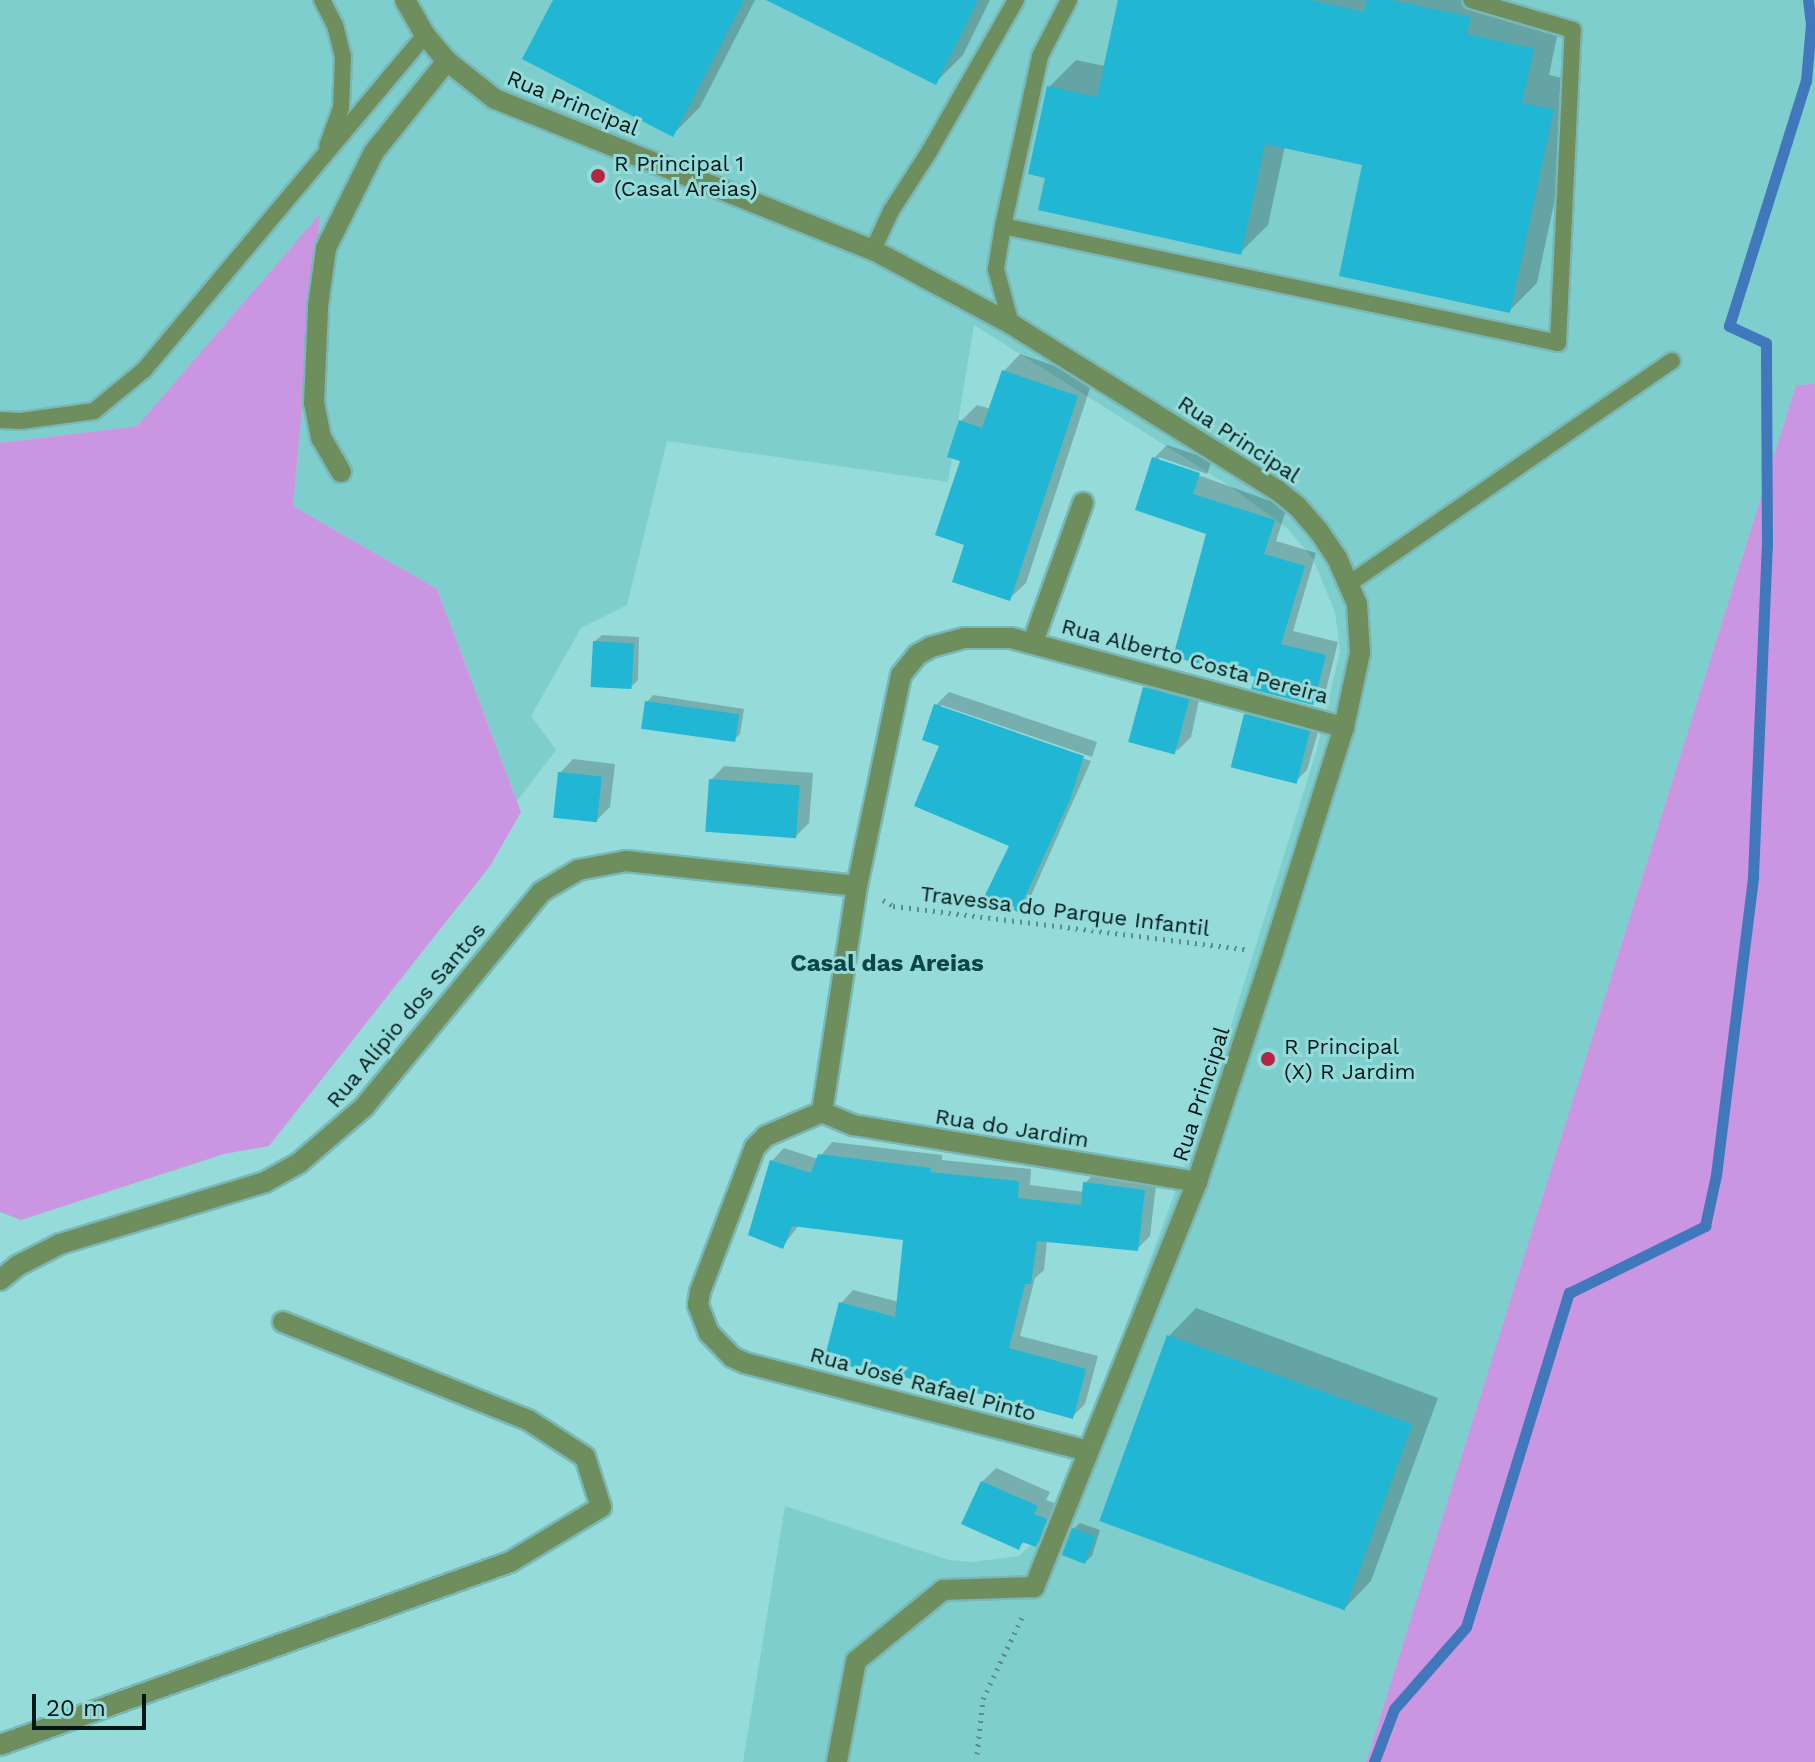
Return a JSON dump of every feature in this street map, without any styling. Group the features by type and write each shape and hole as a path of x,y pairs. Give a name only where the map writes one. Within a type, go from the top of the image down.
{"street":[{"name":"Rua Principal","path":"405,0 425,35 447,61 495,99 873,250 1011,324 1277,490 1297,506 1318,530 1350,583 1361,628 1360,653 1344,727 1197,1182 1034,1587"},
{"path":"341,472 321,438 314,403 318,306 326,248 374,152 447,61"},
{"name":"Rua Alberto Costa Pereira","path":"1033,642 1083,503"},
{"name":"Rua Alberto Costa Pereira","path":"822,1112 857,886 901,675 908,663 931,647 964,638 1011,638 1344,727"},
{"name":"Rua Alípio dos Santos","path":"0,1280 38,1253 60,1244 265,1182 299,1163 364,1107 541,892 578,870 626,861 857,886"},
{"name":"Rua do Jardim","path":"822,1112 853,1125 1197,1182"},
{"name":"Rua José Rafael Pinto","path":"822,1112 766,1136 755,1147 700,1292 698,1305 709,1333 732,1357 745,1363 1088,1451"},
{"path":"0,1745 510,1562 601,1507 585,1457 528,1420 283,1322"},
{"path":"837,1762 856,1661 943,1590 1034,1587"}],"lane":[{"path":"322,0 335,25 343,56 341,108 324,155"},
{"path":"873,250 891,211 929,152 1016,0"},
{"path":"1011,324 996,269 1003,226 1040,56 1069,0"},
{"path":"1003,226 1558,343 1573,30 1471,0"},
{"path":"0,420 21,421 94,411 144,370 425,35"},
{"path":"1350,583 1672,361"}],"path":[{"name":"Travessa do Parque Infantil","path":"857,886 893,906 1273,952"},
{"path":"977,1754 983,1699 1034,1587"}],"shaded area":[{"path":"0,0 1815,0 1815,384 1796,385 1366,1762 743,1762 785,1506 949,1560 972,1562 1019,1556 1043,1533 1087,1430 1201,1122 1317,749 1340,651 1335,612 1313,559 1288,529 1228,485 974,325 948,482 667,441 627,605 581,628 531,716 556,750 517,801 437,589 293,506 319,216 137,426 0,443"},
{"path":"320,214 293,506 437,589 521,812 490,866 269,1146 224,1154 21,1220 0,1212 0,443 137,426"},
{"path":"1815,384 1815,1762 1366,1762 1796,385"}],"building":[{"path":"553,0 744,0 673,137 522,59"},
{"path":"766,0 978,0 936,85"},
{"path":"1118,0 1310,0 1364,12 1367,0 1391,0 1471,17 1467,34 1534,49 1522,103 1554,109 1510,313 1339,276 1362,165 1265,144 1241,255 1038,210 1045,178 1028,174 1047,86 1097,97"},
{"path":"1002,370 1078,396 1010,601 952,582 964,545 935,535 960,461 947,457 959,420 982,428"},
{"path":"1152,457 1200,473 1193,494 1275,520 1264,554 1305,566 1281,644 1326,655 1313,705 1251,689 1255,677 1173,657 1206,534 1135,510"},
{"path":"593,641 634,643 632,689 591,687"},
{"path":"1143,687 1189,699 1175,754 1128,742"},
{"path":"645,701 739,714 735,742 641,729"},
{"path":"934,704 1084,756 1070,800 1018,912 984,897 1009,846 914,806 939,746 922,740"},
{"path":"1244,714 1310,730 1297,784 1231,767"},
{"path":"558,772 602,777 597,822 553,818"},
{"path":"709,779 800,785 796,838 705,832"},
{"path":"818,1154 931,1168 930,1172 1019,1181 1018,1198 1081,1205 1083,1182 1145,1190 1138,1251 1037,1241 1031,1284 1025,1284 1009,1348 1086,1369 1073,1419 947,1385 946,1388 896,1375 896,1378 824,1360 839,1302 895,1317 903,1240 792,1226 783,1249 748,1235 770,1160 811,1173"},
{"path":"1167,1335 1412,1424 1345,1610 1099,1521"},
{"path":"981,1481 1038,1506 1034,1514 1047,1519 1036,1547 1022,1542 1019,1550 961,1524"},
{"path":"1072,1528 1095,1537 1085,1564 1062,1555"}],"waterway":[{"path":"1374,1762 1394,1709 1466,1627 1569,1293 1705,1226 1716,1175 1753,876 1767,545 1766,343 1729,326 1806,81 1811,24 1808,0"}],"place":[{"name":"R Principal 1 (Casal Areias)","path":"598,176"},
{"name":"R Principal (X) R Jardim","path":"1268,1059"}],"district":[{"name":"Casal das Areias","path":"887,964"}]}
